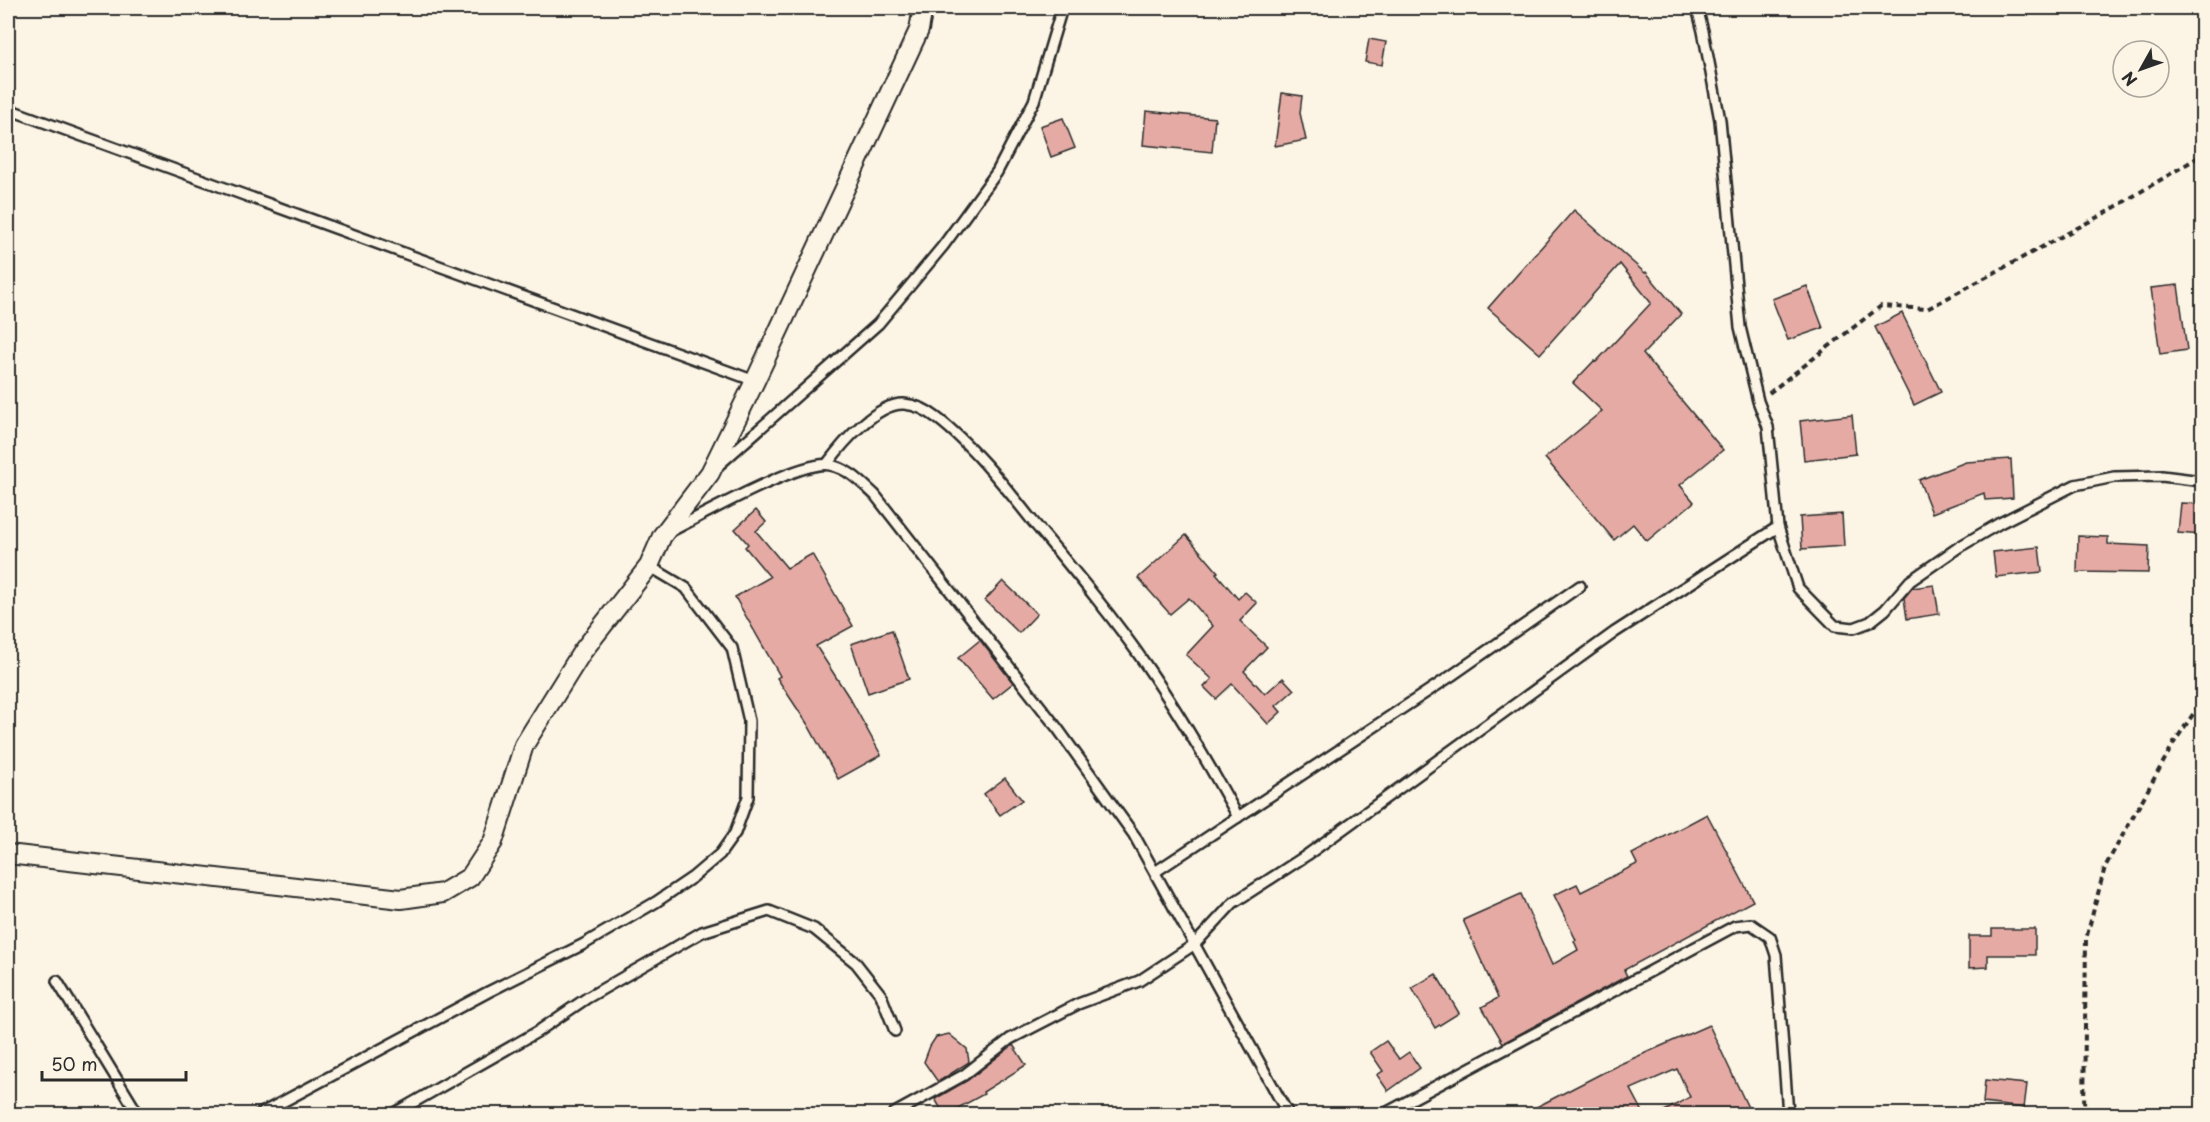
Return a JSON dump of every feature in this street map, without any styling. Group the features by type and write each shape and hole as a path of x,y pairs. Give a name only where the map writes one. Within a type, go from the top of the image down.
{"street":[{"path":"8,854 401,899 442,894 470,877 493,842 524,745 582,652 649,566 662,536 710,473 919,30 923,8"}],"lane":[{"path":"710,473 878,324 943,246 997,172 1034,101 1062,8"},
{"path":"1697,8 1720,120 1740,327 1758,401 1768,427 1778,527 1798,588 1835,626 1854,628 1870,622 1885,610 1910,581 1959,547 2000,523 2075,485 2114,477 2162,476 2202,481"},
{"path":"8,109 755,381"},
{"path":"827,464 840,446 882,411 902,404 919,406 938,418 1005,488 1112,619 1146,666 1238,818"},
{"path":"662,536 788,473 827,464 850,472 875,495 1058,729 1134,835 1288,1114"},
{"path":"893,1114 964,1075 1010,1039 1078,1004 1139,981 1195,944 1233,903 1307,855 1615,632 1778,527"},
{"path":"260,1114 488,992 584,944 656,902 693,877 720,854 735,833 748,798 749,721 732,648 686,588 649,566"},
{"path":"1155,872 1451,676 1580,586"},
{"path":"393,1114 537,1032 587,998 702,932 769,911 814,929 856,963 881,995 895,1031"},
{"path":"1384,1114 1735,926 1751,924 1770,937 1776,955 1788,1114"},
{"path":"57,981 138,1114"}],"path":[{"path":"1758,401 1881,306 1927,309 2107,212 2202,155"},
{"path":"2084,1114 2086,939 2105,867 2175,741 2202,701"}],"building":[{"path":"1369,39 1386,42 1382,65 1365,62"},
{"path":"1282,93 1302,96 1300,113 1306,140 1275,146"},
{"path":"1146,111 1215,118 1212,152 1143,145"},
{"path":"1063,118 1075,148 1051,157 1040,126"},
{"path":"1574,210 1646,272 1681,314 1643,354 1723,450 1680,485 1694,502 1647,541 1633,524 1614,540 1545,458 1602,411 1573,383 1594,361 1596,362 1651,303 1620,264 1540,354 1488,308"},
{"path":"2178,285 2187,350 2160,354 2151,288"},
{"path":"1807,286 1823,328 1788,340 1772,299"},
{"path":"1902,313 1941,392 1914,405 1875,327"},
{"path":"1852,415 1856,454 1804,460 1800,421"},
{"path":"2011,459 2013,498 1985,500 1984,493 1932,513 1919,480 1966,462"},
{"path":"2181,503 2202,504 2202,535 2178,533"},
{"path":"756,510 766,522 756,531 787,568 812,554 853,626 816,646 852,702 881,755 838,779 808,725 777,678 780,676 735,597 770,577 745,547 748,544 735,529"},
{"path":"1842,514 1844,546 1802,549 1800,517"},
{"path":"1186,535 1238,599 1245,592 1257,603 1240,621 1267,647 1244,671 1265,694 1283,678 1294,690 1276,706 1281,712 1268,724 1232,684 1216,699 1204,687 1212,679 1186,655 1213,626 1189,598 1170,614 1138,578"},
{"path":"2078,536 2108,537 2108,544 2149,546 2148,573 2077,572"},
{"path":"2039,547 2042,572 1996,577 1993,552"},
{"path":"1003,581 1037,614 1019,633 985,600"},
{"path":"1934,585 1939,614 1907,619 1904,598 1912,588"},
{"path":"892,630 909,679 868,693 851,644"},
{"path":"980,640 1013,683 993,699 958,658"},
{"path":"1005,778 1022,800 1000,815 984,794"},
{"path":"1707,814 1753,901 1624,970 1627,976 1503,1043 1482,1007 1498,998 1463,920 1521,894 1552,965 1578,950 1574,941 1576,940 1554,895 1577,884 1581,892 1637,864 1632,854"},
{"path":"1992,929 2035,929 2035,955 1988,955 1988,967 1969,968 1969,936 1992,936"},
{"path":"1436,974 1459,1013 1435,1028 1412,988"},
{"path":"1709,1025 1751,1114 1659,1114 1690,1097 1677,1069 1631,1089 1644,1114 1523,1114 1618,1065"},
{"path":"949,1034 967,1049 969,1062 938,1082 924,1062 936,1037"},
{"path":"1386,1041 1399,1059 1409,1052 1420,1068 1388,1091 1377,1075 1383,1071 1370,1052"},
{"path":"1013,1045 1026,1065 983,1092 984,1094 944,1114 935,1099 968,1080"},
{"path":"1985,1080 2027,1084 2024,1108 1983,1103"}]}
